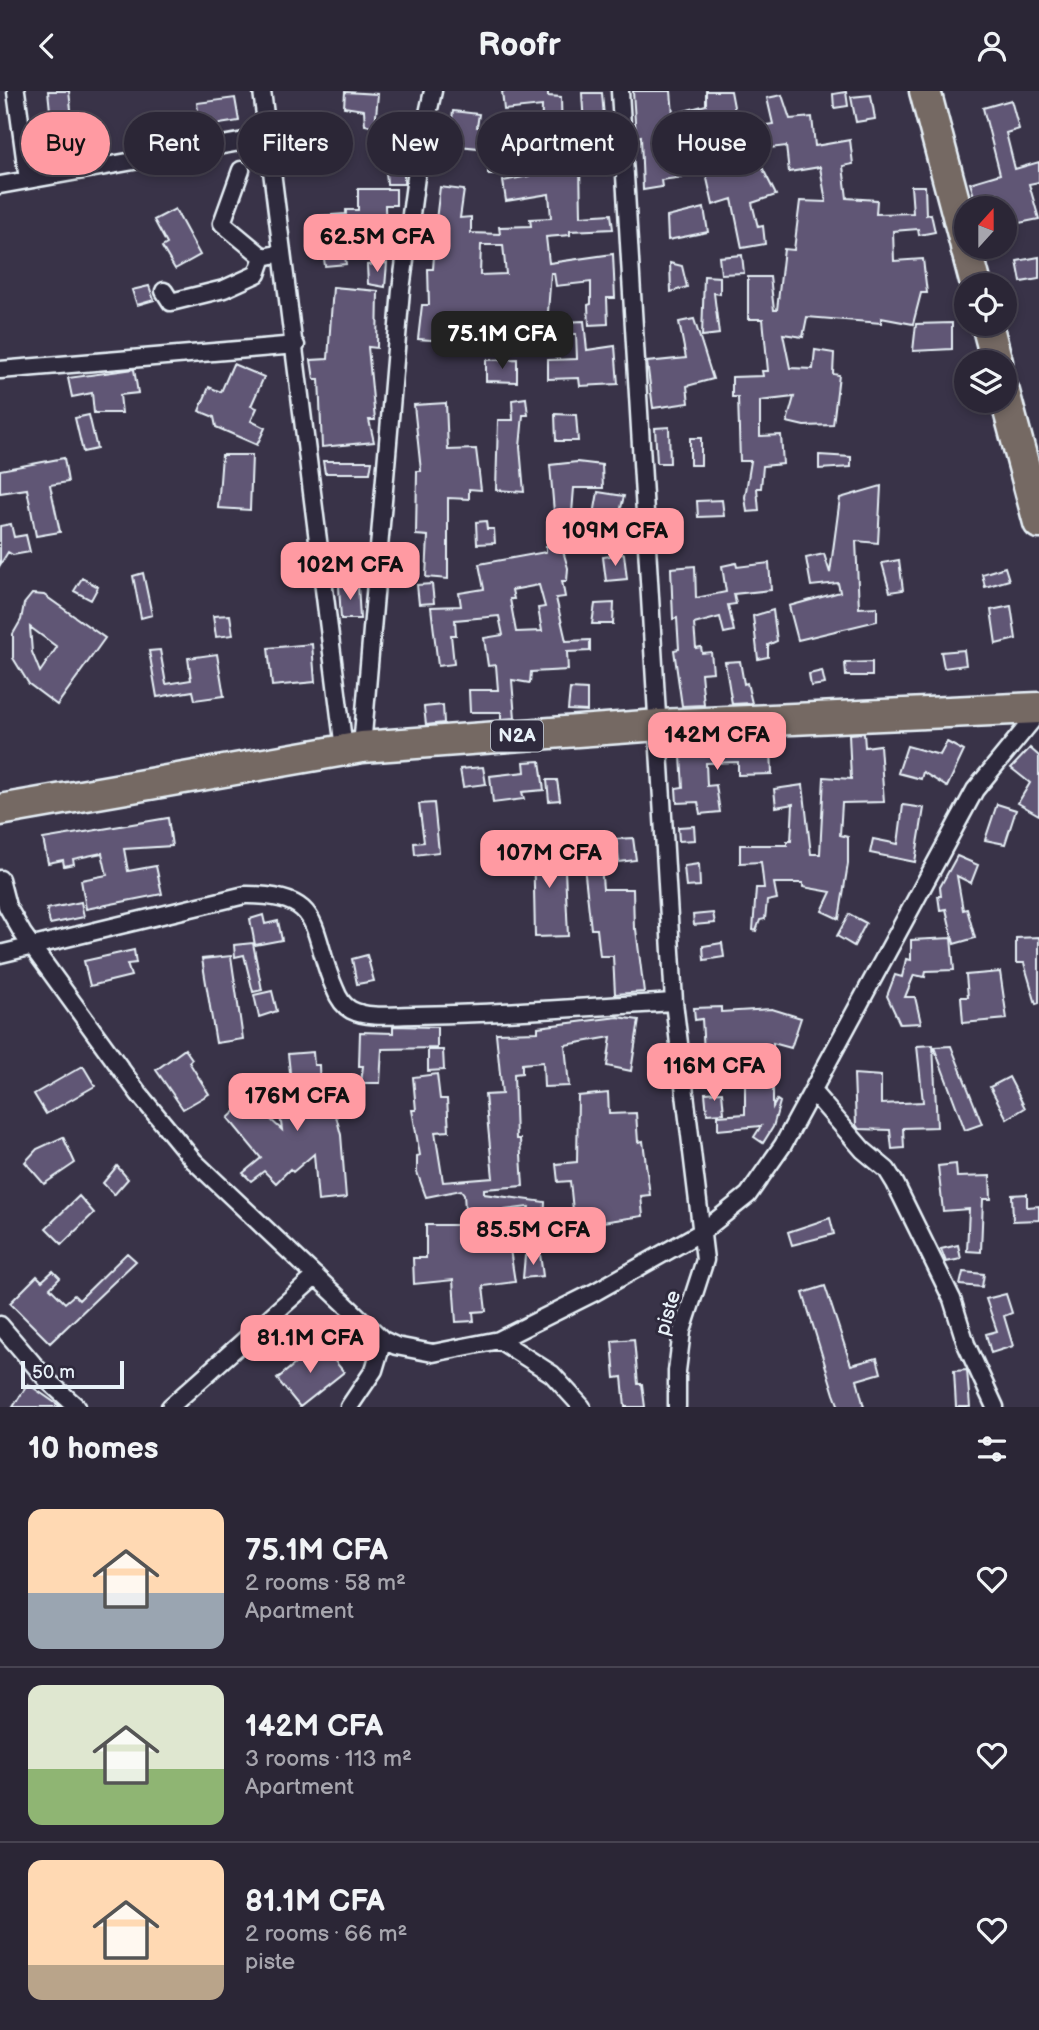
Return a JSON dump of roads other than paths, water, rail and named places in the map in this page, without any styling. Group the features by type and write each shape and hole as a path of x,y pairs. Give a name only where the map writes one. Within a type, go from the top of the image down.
{"highway":[{"path":"925,91 954,201"},
{"path":"1010,413 1039,523"},
{"name":"N2A","path":"0,810 353,748 659,725 1039,710"}],"street":[{"path":"16,91 28,180"},
{"path":"262,91 264,112"},
{"path":"353,748 401,290 419,154 433,91"},
{"name":"piste","path":"620,91 674,1002 705,1260 682,1331 677,1371 677,1407"},
{"path":"0,185 238,143"},
{"path":"239,175 222,223 263,257"},
{"path":"272,175 353,748"},
{"path":"263,257 282,253"},
{"path":"164,291 171,302 224,289 257,274 263,257"},
{"path":"0,370 296,345"},
{"path":"0,879 7,906 33,947 139,1094 194,1161 383,1340 396,1346 433,1353 499,1340 595,1292 703,1231 760,1183 975,790 1039,710"},
{"path":"0,954 245,895 271,895 291,900 308,912 338,996 351,1010 380,1015 439,1015 674,1002"},
{"path":"812,1091 863,1150 887,1170 895,1183 952,1299 966,1344 995,1407"},
{"path":"170,1407 316,1276"},
{"path":"0,1325 47,1380 76,1407"},
{"path":"349,1407 374,1370 383,1340"},
{"path":"499,1340 552,1374 582,1407"}]}
